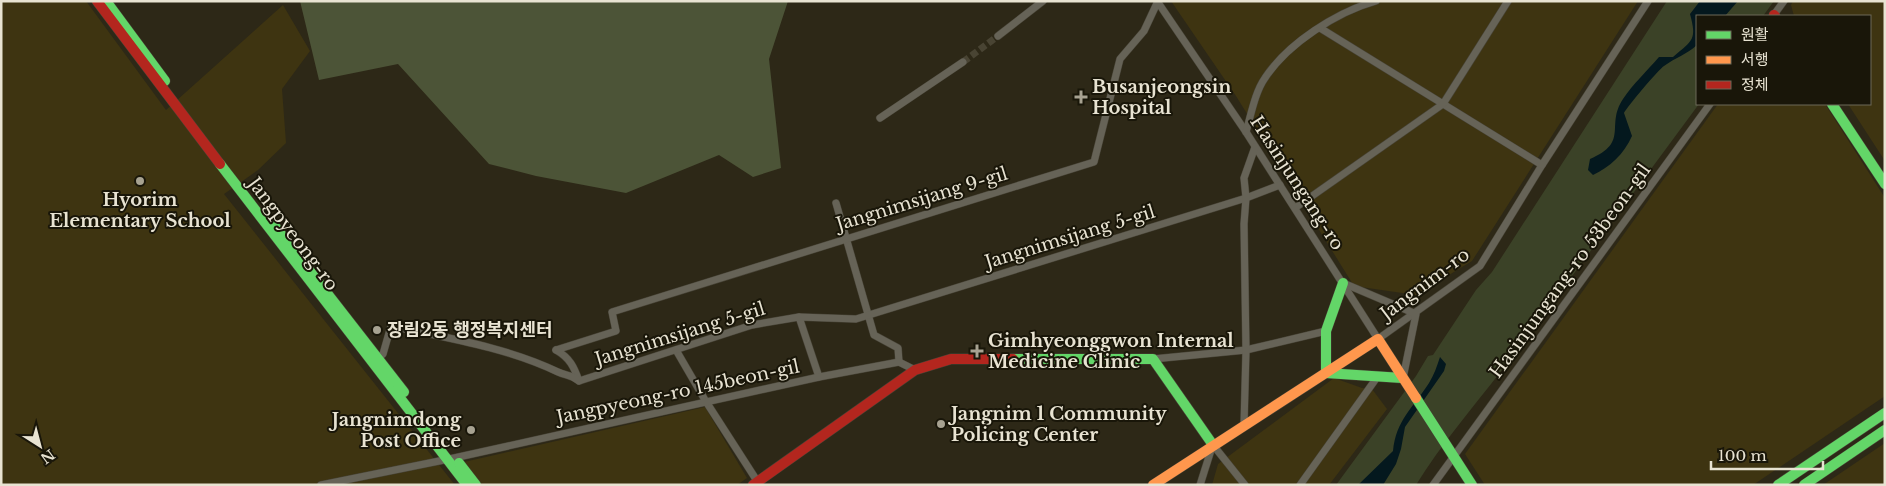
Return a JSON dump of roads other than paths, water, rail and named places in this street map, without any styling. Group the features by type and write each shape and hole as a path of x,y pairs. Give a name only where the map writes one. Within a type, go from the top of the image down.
{"main road":[{"name":"Jangpyeong-ro","path":"99,1 374,360 451,458 476,485"},
{"path":"1833,105 1885,184"},
{"path":"1342,283 1326,332 1326,373 1378,376 1404,381"},
{"name":"Hasinjungang-ro","path":"1378,339 1453,454"},
{"name":"Jangnim-ro","path":"1154,485 1378,339"},
{"path":"757,484 914,370 951,360 1153,359 1213,445"},
{"path":"1778,485 1885,413"},
{"path":"1804,485 1885,430"},
{"path":"1453,454 1464,485"},
{"path":"1453,454 1472,485"},
{"name":"Jangpyeong-ro","path":"451,458 467,485"}],"street":[{"path":"998,36 1044,1"},
{"path":"1246,132 1263,80 1281,56 1320,28 1353,8 1376,1"},
{"path":"1295,208 1443,104 1508,1"},
{"name":"Jangnim-ro","path":"1378,339 1416,314 1480,266 1542,165 1648,1"},
{"path":"1775,15 1784,1"},
{"name":"Hasinjungang-ro","path":"1158,2 1246,132 1378,339"},
{"name":"Jangnimsijang 9-gil","path":"579,381 574,367 567,356 556,350 616,332 612,312 1094,162 1120,58 1144,31 1158,2"},
{"path":"1320,28 1542,165"},
{"path":"880,118 963,62"},
{"name":"Hasinjungang-ro 53beon-gil","path":"1433,485 1453,454 1709,105"},
{"path":"1244,425 1246,350 1244,224 1246,198 1244,178 1255,147"},
{"name":"Jangnimsijang 5-gil","path":"374,360 383,354 391,326 520,356 562,374 571,374 579,381 752,325 799,317 856,319 1246,198 1280,185"},
{"path":"836,203 870,314 874,335 898,348 899,362 914,370"},
{"path":"1342,283 1416,314 1404,381"},
{"path":"799,317 819,376"},
{"path":"1153,359 1246,350 1326,332"},
{"path":"676,350 757,484"},
{"name":"Jangpyeong-ro 145beon-gil","path":"321,485 451,458 705,400 819,376 899,362"},
{"path":"1300,485 1378,376"},
{"path":"1200,485 1213,445"},
{"path":"1213,445 1245,485"}],"water":[{"path":"1700,1 1738,1 1726,15 1696,15 1696,46 1668,63 1649,81 1624,113 1632,136 1629,143 1616,159 1593,175 1588,170 1590,159 1602,153 1610,146 1615,133 1618,109 1623,99 1659,57 1673,57 1692,39 1693,29 1690,14"},
{"path":"1440,357 1446,364 1444,371 1405,427 1396,464 1383,485 1358,485 1393,451 1401,422 1429,383"}],"tunnel":[{"path":"963,62 998,36"}],"place":[{"name":"Busanjeongsin Hospital","path":"1081,97"},
{"name":"Hyorim Elementary School","path":"140,181"},
{"name":"장림2동 행정복지센터","path":"377,330"},
{"name":"Gimhyeonggwon Internal Medicine Clinic","path":"977,351"},
{"name":"Jangnim 1 Community Policing Center","path":"941,424"},
{"name":"Jangnimdong Post Office","path":"471,430"}]}
